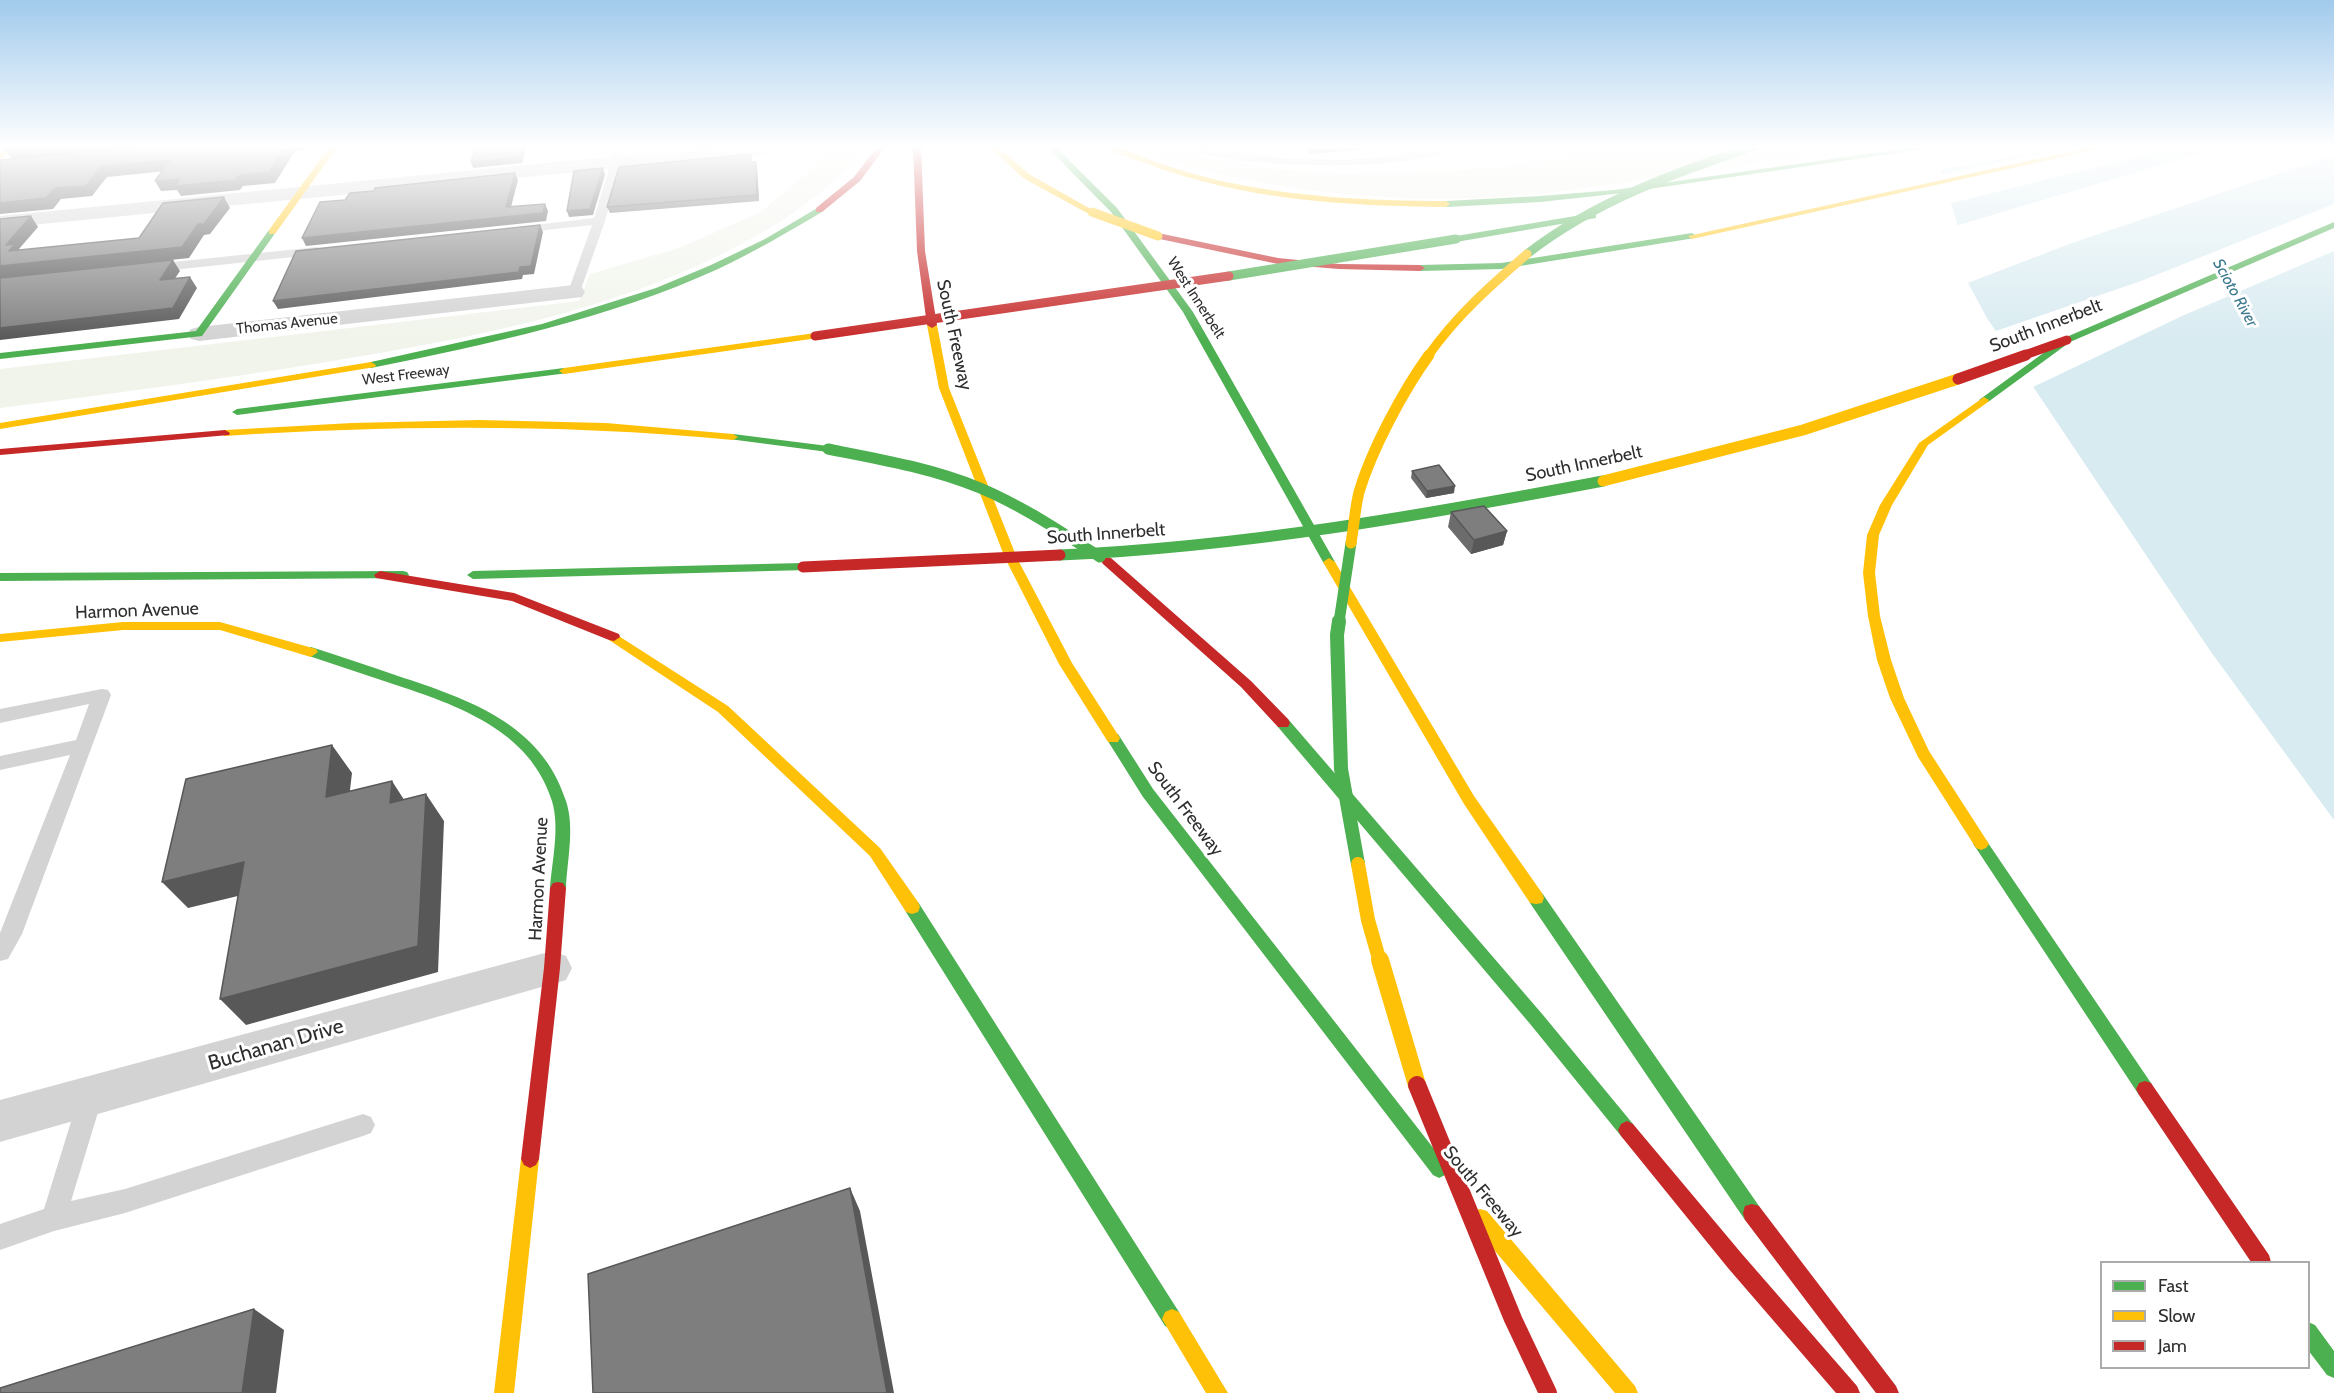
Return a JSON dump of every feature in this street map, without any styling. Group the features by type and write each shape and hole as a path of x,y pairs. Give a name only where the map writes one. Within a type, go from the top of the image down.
{"main road":[{"path":"199,334 287,211"},
{"path":"0,426 374,366 542,328 673,285 766,241 816,211"},
{"name":"South Freeway","path":"919,211 921,251 927,300 944,388 1011,558 1066,664 1155,802 1438,1168 1628,1393"},
{"path":"1090,211 1158,236 1258,258 1382,269 1501,266 1672,240 1806,211"},
{"name":"West Innerbelt","path":"1115,211 1188,312 1287,489 1469,800 1760,1225 1889,1393"},
{"path":"1548,1393 1513,1319 1422,1100 1368,920 1341,769 1337,635 1359,493 1378,443 1418,370 1445,332 1478,296 1533,249 1592,211"},
{"name":"West Freeway","path":"226,413 452,386 1128,292 1620,211"},
{"name":"South Innerbelt","path":"380,575 558,574 803,567 1131,552 1412,517 1602,481 1803,429 2067,340 2334,225"},
{"name":"Thomas Avenue","path":"0,356 199,334"},
{"path":"2067,340 1924,443 1886,506 1873,535 1869,573 1874,616 1897,698 1923,753 2043,940 2261,1261"},
{"path":"0,452 323,427 465,423 568,424 668,429 749,437 828,449 921,468 980,488 1037,516 1107,561 1246,684 1304,746 1537,1020 1735,1261 1850,1393"},
{"path":"0,440 48,434"},
{"path":"0,577 380,575 514,597 608,633 723,709 875,852 923,924 1218,1393"},
{"name":"Harmon Avenue","path":"0,638 123,626 220,626 294,647 438,694 487,714 522,740 546,772 560,803 561,839 552,968 504,1393"},
{"path":"2310,1335 2334,1368"}],"street":[{"path":"0,222 114,211"},
{"name":"Thomas Avenue","path":"199,334 574,292"},
{"name":"Buchanan Drive","path":"0,1121 552,968"}],"lane":[{"path":"574,292 602,211"},
{"path":"506,231 599,221"},
{"path":"138,269 333,249"},
{"path":"0,716 102,695 11,934 0,952"},
{"path":"0,763 83,745"},
{"path":"54,1218 63,1182 91,1096"},
{"path":"0,1237 54,1218 125,1201 363,1125"}],"shaded area":[{"path":"795,211 732,249 677,274 621,296 563,313 445,341 286,369 0,408 0,369 579,301 590,274 679,248 761,212"}],"water":[{"name":"Scioto River","path":"1953,211 2334,211 2334,820 2211,652 1987,318 1968,283"}],"pier":[{"path":"2006,211 2167,211 2072,243 1965,284 1955,226"},
{"path":"2316,211 2334,211 2334,251 2182,316 2031,388 1993,332 2141,281"}],"building":[{"path":"158,211 214,211 204,224 198,224 182,247 0,266 0,219 31,216 6,245 15,244 9,251 139,238"},
{"path":"315,211 543,211 543,213 302,238"},
{"path":"540,225 531,266 520,267 519,272 273,301 296,251"},
{"path":"173,260 160,280 190,277 173,308 0,328 0,278"},
{"path":"1439,465 1455,486 1427,491 1412,471"},
{"path":"1484,506 1507,531 1474,540 1451,512"},
{"path":"332,745 326,797 392,781 390,803 426,794 418,946 220,999 244,862 162,882 186,779"},
{"path":"850,1188 887,1393 593,1393 588,1274"},
{"path":"254,1309 242,1393 0,1393 0,1388"}],"traffic: fast":[{"path":"371,365 546,326 659,290 768,241 817,211"},
{"path":"1115,211 1188,312 1329,562"},
{"path":"1527,254 1552,234 1590,211"},
{"path":"1456,239 1593,216"},
{"path":"1984,400 2067,340 2334,225"},
{"path":"0,356 199,334 272,232"},
{"path":"1420,268 1501,266 1692,236"},
{"path":"1229,276 1456,239"},
{"path":"237,412 564,371"},
{"path":"733,437 828,449"},
{"path":"828,449 886,460 980,488 1027,511 1100,557"},
{"path":"1060,555 1131,552 1412,517 1603,481"},
{"path":"1351,543 1337,635 1341,769 1358,864"},
{"path":"473,575 803,567"},
{"path":"0,577 403,575"},
{"path":"311,652 452,699 497,722 517,737 534,755 548,776 559,801 562,832 558,888"},
{"path":"1283,723 1537,1020 1627,1130"},
{"path":"1113,738 1148,793 1439,1169"},
{"path":"1981,844 2145,1089"},
{"path":"1536,898 1752,1213"},
{"path":"912,907 1172,1319"},
{"path":"2310,1335 2334,1368"}],"traffic: slow":[{"path":"272,232 287,211"},
{"path":"1692,236 1808,211"},
{"path":"1092,212 1158,236"},
{"path":"1351,543 1359,493 1374,453 1418,370 1445,332 1478,296 1527,254"},
{"path":"932,325 944,388 1011,558 1066,664 1113,738"},
{"path":"564,371 815,336"},
{"path":"0,426 371,365"},
{"path":"1603,481 1803,430 1958,379"},
{"path":"1981,844 1923,753 1897,698 1884,660 1874,616 1869,573 1873,535 1886,505 1924,443 1984,400"},
{"path":"225,433 352,426 479,423 606,427 733,437"},
{"path":"1329,562 1469,800 1536,898"},
{"path":"0,638 123,626 220,626 311,652"},
{"path":"614,637 723,709 875,852 912,907"},
{"path":"1358,864 1368,920 1417,1085"},
{"path":"504,1393 530,1159"},
{"path":"1480,1218 1628,1393"},
{"path":"1172,1319 1218,1393"}],"traffic: jam":[{"path":"919,211 921,251 932,325"},
{"path":"1158,236 1233,253 1298,264 1420,268"},
{"path":"815,336 1229,276"},
{"path":"1958,379 2067,340"},
{"path":"0,452 225,433"},
{"path":"803,567 1060,555"},
{"path":"1107,561 1246,684 1283,723"},
{"path":"380,575 514,597 614,637"},
{"path":"530,1159 552,968 558,888"},
{"path":"1417,1085 1513,1319 1548,1393"},
{"path":"2145,1089 2261,1261"},
{"path":"1627,1130 1735,1261 1850,1393"},
{"path":"1752,1213 1889,1393"}]}
